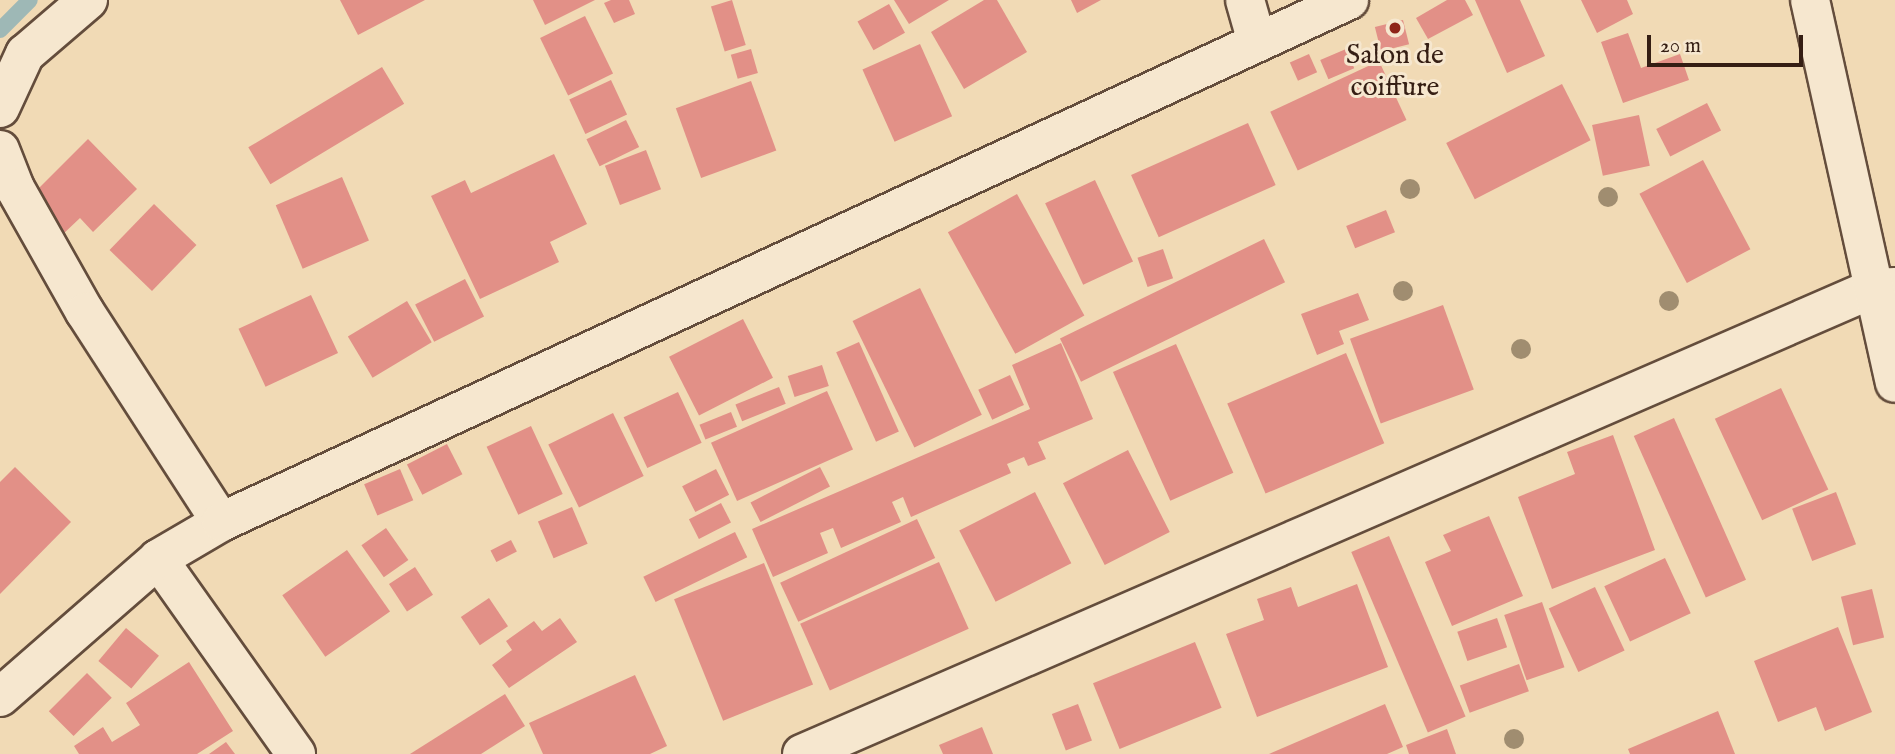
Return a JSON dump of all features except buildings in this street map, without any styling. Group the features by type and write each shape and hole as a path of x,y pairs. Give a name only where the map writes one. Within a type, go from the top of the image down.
{"street":[{"path":"0,108 26,54 88,0"},
{"path":"1245,0 1257,43"},
{"path":"0,697 158,559 220,522 1349,0"},
{"path":"1810,0 1885,288 1895,383"},
{"path":"0,149 15,188 85,312 220,522"},
{"path":"802,754 1885,288"},
{"path":"158,559 296,754"}],"waterway":[{"path":"0,30 30,0"}],"place":[{"name":"Salon de coiffure","path":"1395,28"}]}
